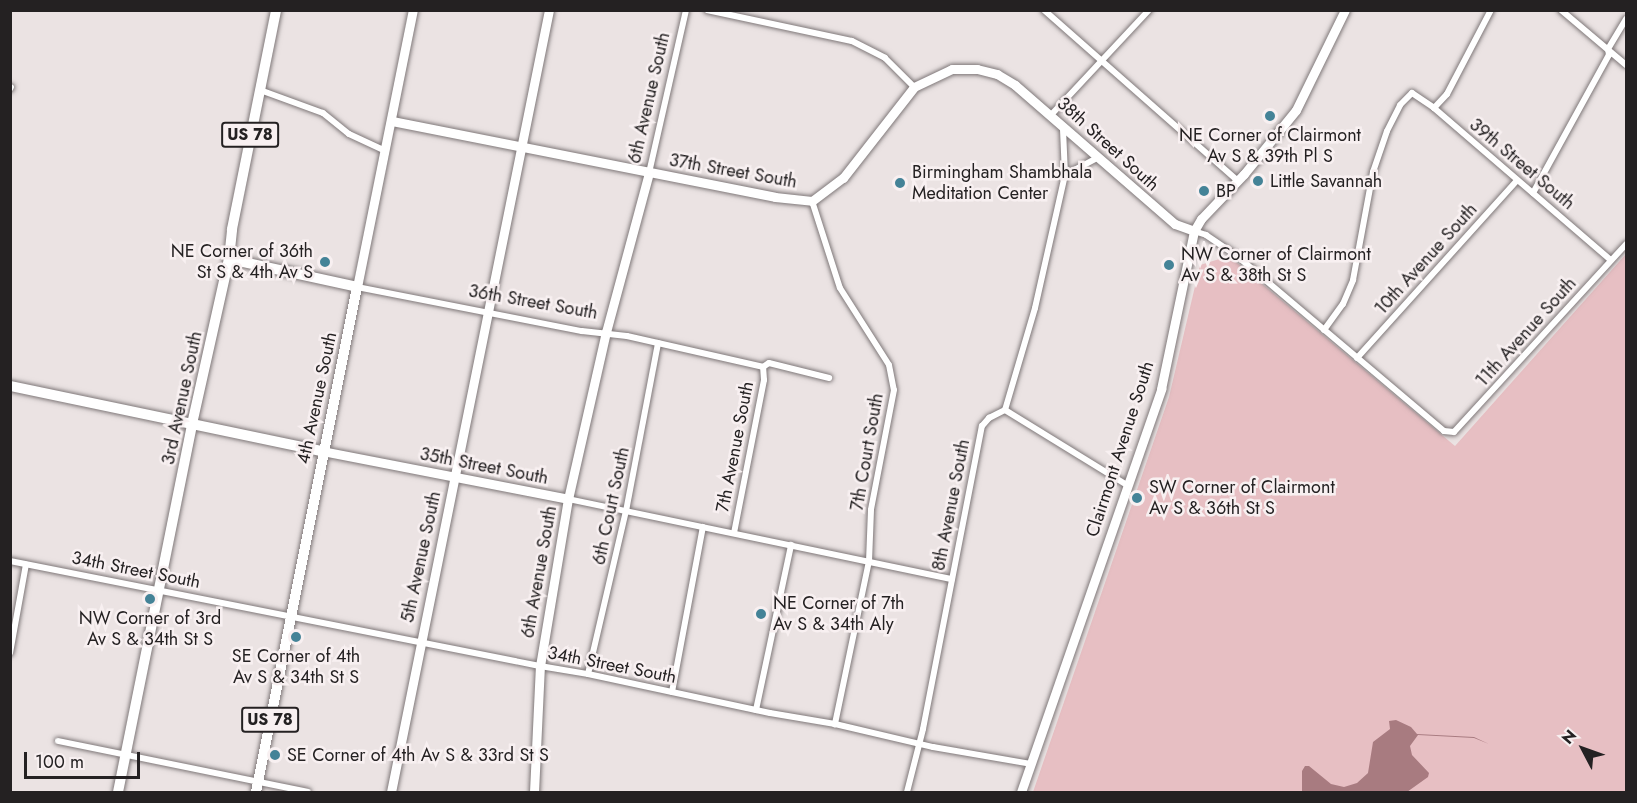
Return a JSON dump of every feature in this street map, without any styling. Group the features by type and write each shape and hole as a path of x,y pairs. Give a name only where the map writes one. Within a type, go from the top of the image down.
{"main road":[{"name":"3rd Avenue South","path":"118,792 192,424 229,260 232,229 276,10"},
{"name":"36th Street South","path":"229,260 357,287"},
{"name":"4th Avenue South","path":"257,788 322,451 357,287"},
{"name":"35th Street South","path":"10,386 322,451"}],"street":[{"name":"4th Avenue South","path":"357,287 413,10"},
{"name":"5th Avenue South","path":"391,792 549,10"},
{"name":"6th Avenue South","path":"534,792 540,666 568,499 606,332 649,173 686,10"},
{"path":"707,10 852,41 885,58 914,87"},
{"path":"1044,10 1101,63 1238,181"},
{"path":"1052,115 1149,10"},
{"name":"Clairmont Avenue South","path":"1021,792 1161,389 1194,231 1296,110 1345,10"},
{"path":"1434,108 1447,94 1491,10"},
{"path":"1561,10 1608,49 1610,54 1626,65"},
{"path":"1533,193 1609,55 1608,49 1626,19"},
{"name":"38th Street South","path":"914,87 952,69 976,69 997,74 1052,115 1063,130 1175,224 1206,235 1237,256 1444,431"},
{"name":"37th Street South","path":"392,121 522,145 649,173 775,197 812,201 843,178 914,87"},
{"path":"260,90 323,113 349,134 384,150"},
{"name":"39th Street South","path":"1324,330 1343,304 1353,280 1373,172 1387,131 1400,105 1412,93 1434,108 1611,261"},
{"path":"1063,130 1065,175 1035,308 1005,410 1127,484"},
{"path":"1065,175 1097,158"},
{"name":"10th Avenue South","path":"1358,358 1517,180"},
{"name":"7th Court South","path":"812,201 840,288 889,365 894,390 871,510 868,561 835,724"},
{"name":"11th Avenue South","path":"1444,431 1454,432 1626,244"},
{"name":"36th Street South","path":"357,287 582,331 606,332 763,367 769,363 829,378"},
{"name":"6th Court South","path":"588,674 626,511 658,343"},
{"name":"7th Avenue South","path":"734,533 764,380 763,367"},
{"name":"8th Avenue South","path":"907,792 923,729 982,426 989,418 1005,410"},
{"name":"35th Street South","path":"322,451 568,499 952,579"},
{"path":"672,692 703,527"},
{"path":"756,710 791,545"},
{"name":"34th Street South","path":"10,561 588,674 918,743 1031,764"},
{"path":"10,653 26,564"},
{"path":"58,741 257,788 308,792"}],"shaded area":[{"path":"1626,254 1626,792 1033,792 1169,397 1200,265 1229,256 1455,446"},
{"path":"1396,720 1411,727 1417,734 1474,737 1489,744 1474,738 1418,735 1410,746 1412,755 1429,773 1428,777 1407,792 1302,792 1302,771 1305,766 1309,766 1331,784 1344,787 1357,783 1368,773 1373,742 1390,729 1389,721"}],"place":[{"name":"NE Corner of Clairmont Av S & 39th Pl S","path":"1270,116"},
{"name":"Little Savannah","path":"1258,181"},
{"name":"Birmingham Shambhala Meditation Center","path":"900,183"},
{"name":"BP","path":"1204,191"},
{"name":"NE Corner of 36th St S & 4th Av S","path":"325,262"},
{"name":"NW Corner of Clairmont Av S & 38th St S","path":"1169,265"},
{"name":"SW Corner of Clairmont Av S & 36th St S","path":"1137,498"},
{"name":"NW Corner of 3rd Av S & 34th St S","path":"150,599"},
{"name":"NE Corner of 7th Av S & 34th Aly","path":"761,614"},
{"name":"SE Corner of 4th Av S & 34th St S","path":"296,637"},
{"name":"SE Corner of 4th Av S & 33rd St S","path":"275,755"}]}
